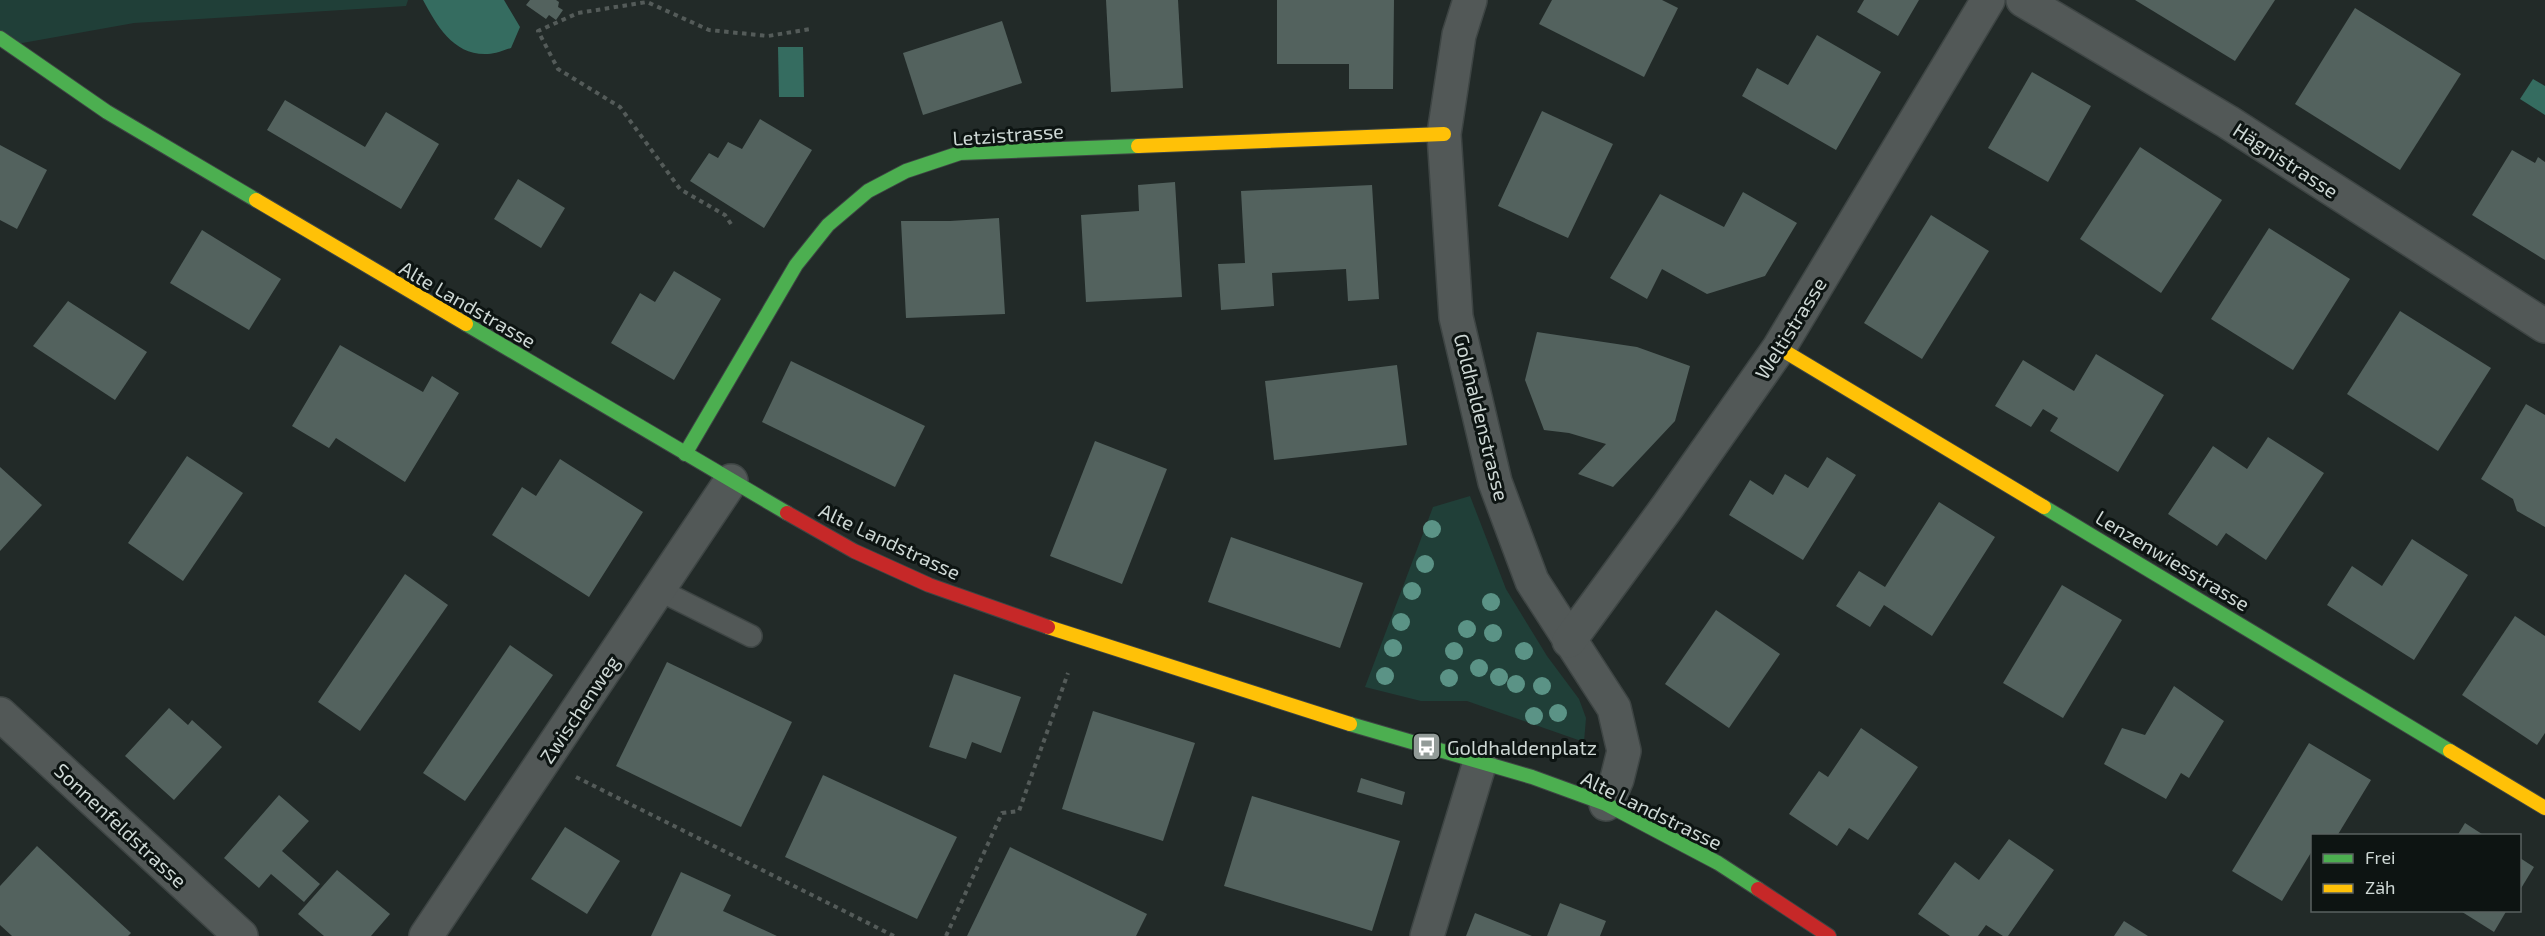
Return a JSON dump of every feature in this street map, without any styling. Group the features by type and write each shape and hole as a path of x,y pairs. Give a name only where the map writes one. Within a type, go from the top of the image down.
{"main road":[{"name":"Alte Landstrasse","path":"0,38 117,118 685,454 854,551 928,585 1081,638 1340,721 1532,777 1606,804 1718,864 1829,936"},
{"name":"Letzistrasse","path":"685,454 796,265 814,239 845,207 897,174 960,153 1444,134"},
{"name":"Lenzenwiesstrasse","path":"1779,348 2545,808"}],"street":[{"name":"Goldhaldenstrasse","path":"1470,0 1459,35 1444,134 1456,317 1495,482 1532,581 1614,708 1624,751 1617,779 1606,804"},
{"name":"Weltistrasse","path":"1569,641 1668,506 1779,348 1988,0"},
{"name":"Hägnistrasse","path":"2023,0 2228,122 2545,326"},
{"name":"Zwischenweg","path":"426,936 731,481"},
{"name":"Sonnenfeldstrasse","path":"0,714 241,936"},
{"path":"1427,936 1480,762"}],"lane":[{"path":"659,590 751,636"}],"path":[{"path":"731,224 725,215 680,189 620,107 558,69 538,31 578,13 647,2 709,30 768,36 810,29"},
{"path":"946,936 1002,813 1019,811 1081,638"},
{"path":"543,761 894,936"}],"shaded area":[{"path":"0,0 408,0 406,6 134,23 0,47"},
{"path":"423,0 504,0 520,27 511,48 491,54 465,50 448,38 434,20"},
{"path":"778,47 803,47 804,97 779,97"},
{"path":"2533,79 2545,86 2545,115 2520,99"},
{"name":"Goldhaldenplatz","path":"1470,496 1506,589 1547,656 1579,699 1586,718 1584,742 1467,701 1421,701 1365,687 1433,507"}],"building":[{"path":"530,0 556,0 559,2 558,7 563,10 556,20 549,15 546,19 526,5"},
{"path":"1106,0 1178,0 1183,88 1111,92"},
{"path":"1277,0 1394,0 1393,89 1349,89 1349,64 1277,64"},
{"path":"1552,0 1662,0 1678,8 1644,77 1539,24"},
{"path":"1864,0 1919,0 1898,36 1857,12"},
{"path":"2135,0 2275,0 2235,61"},
{"path":"2355,8 2461,74 2400,170 2295,104"},
{"path":"1002,21 1022,83 923,115 903,53"},
{"path":"1817,35 1881,72 1836,150 1742,96 1757,68 1788,85"},
{"path":"2032,72 2091,106 2048,182 1988,148"},
{"path":"285,100 365,147 386,112 439,144 401,209 267,130"},
{"path":"1542,111 1613,144 1568,238 1498,206"},
{"path":"760,119 812,150 764,228 690,181 709,153 718,158 728,142 742,149"},
{"path":"0,145 47,170 17,229 0,220"},
{"path":"2140,147 2222,200 2161,293 2080,239"},
{"path":"2512,150 2535,163 2538,157 2545,162 2545,260 2472,215"},
{"path":"518,179 565,208 541,248 494,219"},
{"path":"1175,182 1182,297 1086,302 1081,215 1139,211 1138,185"},
{"path":"1372,185 1379,299 1348,301 1346,269 1272,273 1274,306 1221,310 1218,264 1245,263 1241,191"},
{"path":"1743,192 1797,223 1765,276 1707,294 1662,269 1647,299 1610,278 1660,194 1724,227"},
{"path":"1931,215 1989,251 1922,359 1864,323"},
{"path":"999,218 1005,314 906,318 901,221"},
{"path":"2269,228 2350,279 2293,370 2211,319"},
{"path":"202,230 281,279 249,330 170,283"},
{"path":"674,271 721,299 674,380 611,343 640,293 655,302"},
{"path":"68,301 147,352 115,400 33,346"},
{"path":"2400,311 2491,368 2438,451 2347,394"},
{"path":"1537,332 1637,347 1690,366 1675,421 1613,487 1578,474 1606,444 1569,433 1544,430 1525,380"},
{"path":"340,345 423,392 432,376 459,393 405,482 336,438 329,448 292,426"},
{"path":"2096,354 2164,395 2118,472 2050,431 2058,418 2043,409 2031,427 1995,406 2023,360 2074,391"},
{"path":"791,361 925,426 895,487 762,422"},
{"path":"1397,365 1407,445 1274,460 1265,381"},
{"path":"2526,404 2545,415 2545,527 2517,511 2513,499 2481,479"},
{"path":"2268,437 2324,473 2266,560 2226,533 2217,546 2168,514 2213,446 2247,469"},
{"path":"1095,441 1167,469 1122,584 1050,556"},
{"path":"187,456 243,493 183,581 128,543"},
{"path":"1827,457 1856,475 1803,560 1729,515 1750,480 1773,495 1785,474 1808,488"},
{"path":"560,459 643,512 589,597 492,535 522,487 536,496"},
{"path":"0,467 42,505 0,551"},
{"path":"1939,502 1995,537 1932,636 1884,605 1870,627 1836,606 1859,571 1885,587"},
{"path":"1231,537 1363,583 1340,648 1208,602"},
{"path":"2412,539 2468,575 2414,660 2327,605 2352,566 2382,586"},
{"path":"405,574 448,605 360,731 318,702"},
{"path":"2062,585 2122,620 2063,718 2003,683"},
{"path":"1716,610 1780,654 1729,728 1665,684"},
{"path":"2515,616 2545,636 2545,733 2537,745 2462,695"},
{"path":"510,645 553,675 465,801 423,773"},
{"path":"667,662 792,722 741,827 616,766"},
{"path":"954,674 1021,697 1001,753 972,742 966,759 929,747"},
{"path":"2174,686 2224,721 2189,778 2181,773 2166,799 2104,764 2122,728 2145,735"},
{"path":"169,708 188,725 192,720 222,747 174,800 125,756"},
{"path":"1093,711 1195,743 1163,841 1062,809"},
{"path":"1861,728 1918,767 1868,840 1849,828 1837,846 1789,814 1819,771 1828,777"},
{"path":"2309,743 2371,780 2338,834 2311,834 2311,853 2282,901 2232,871"},
{"path":"823,775 957,837 917,919 785,857"},
{"path":"1361,778 1405,792 1402,805 1357,792"},
{"path":"279,795 309,821 282,851 320,884 304,902 271,874 259,888 224,858"},
{"path":"1252,796 1400,841 1372,931 1224,886"},
{"path":"2465,823 2482,834 2458,834"},
{"path":"565,827 620,861 587,914 531,879"},
{"path":"2009,839 2054,870 2008,936 2003,936 1986,925 1978,936 1950,936 1918,914 1955,862 1979,880"},
{"path":"37,846 131,933 128,936 12,936 0,925 0,886"},
{"path":"1010,847 1147,914 1136,936 967,936"},
{"path":"2521,859 2534,867 2521,888"},
{"path":"337,870 390,914 371,936 324,936 298,914"},
{"path":"681,872 731,895 723,911 777,936 651,936"},
{"path":"1560,903 1606,921 1600,936 1547,936"},
{"path":"2462,912 2506,912 2494,932"},
{"path":"1475,913 1532,936 1466,936"},
{"path":"2124,921 2148,936 2114,936"}],"traffic: fast":[{"path":"0,38 107,112 256,200"},
{"path":"685,454 796,265 828,225 868,191 906,171 960,153 1138,146"},
{"path":"466,324 787,513"},
{"path":"2044,507 2450,751"},
{"path":"1350,724 1532,777 1606,804 1718,863 1758,889"}],"traffic: slow":[{"path":"1138,146 1444,134"},
{"path":"256,200 466,324"},
{"path":"1779,348 2044,507"},
{"path":"1048,627 1350,724"},
{"path":"2450,751 2545,808"}],"traffic: jam":[{"path":"787,513 854,551 929,585 1048,627"},
{"path":"1758,889 1829,936"}],"place":[{"name":"Goldhaldenplatz","path":"1426,747"}]}
